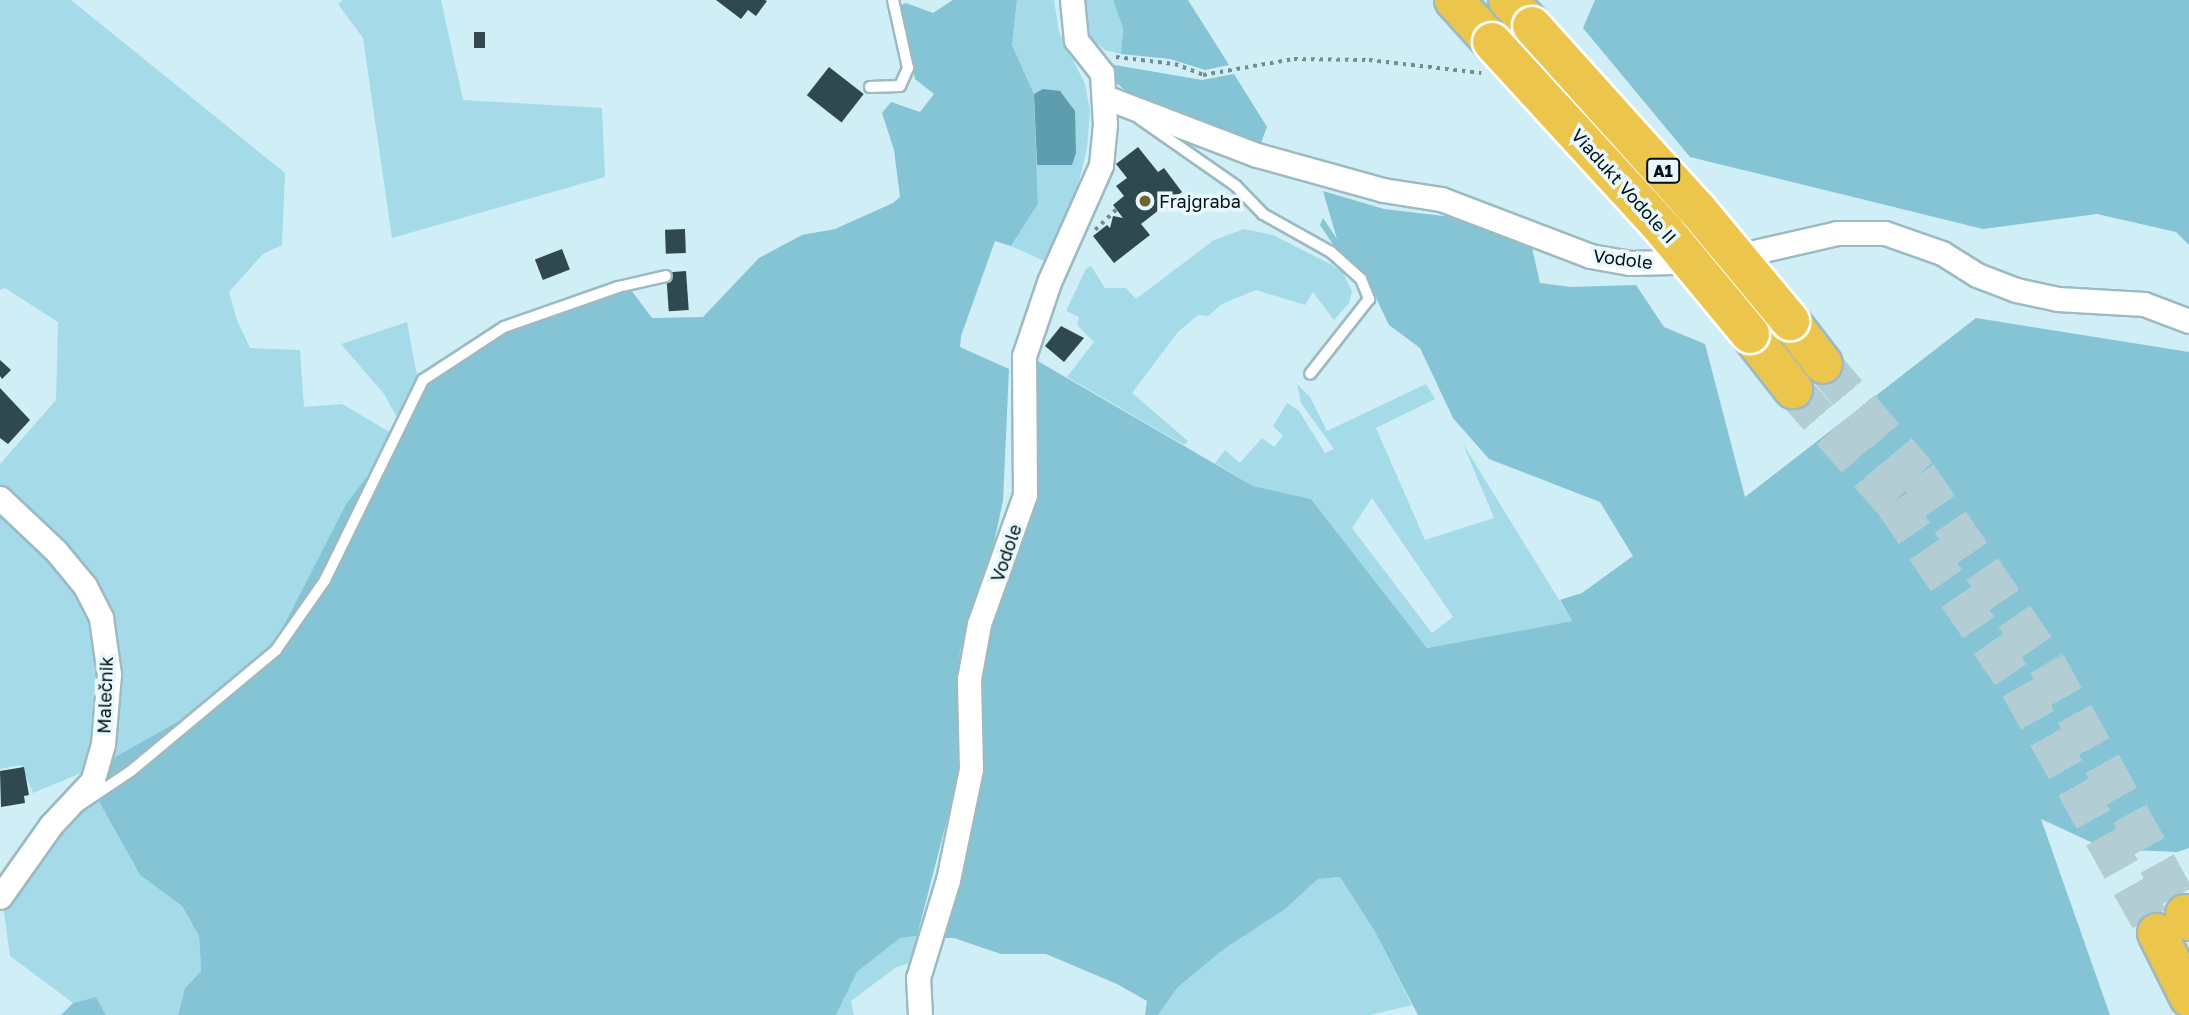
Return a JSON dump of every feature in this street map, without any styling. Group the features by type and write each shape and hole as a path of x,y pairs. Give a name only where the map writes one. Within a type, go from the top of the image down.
{"highway":[{"name":"A1","path":"1454,0 1492,58"},
{"name":"A1","path":"1520,13 1697,208 1823,364"},
{"name":"Viadukt Vodole II","path":"1492,58 1664,230 1793,389"},
{"path":"2177,922 2189,997"}],"street":[{"path":"1072,0 1076,40 1102,73 1105,97"},
{"name":"Vodole","path":"920,1015 918,978 948,880 971,769 969,679 979,624 1025,495 1024,356 1049,282 1101,165 1105,97 1257,155 1383,190 1441,199 1590,256 1629,263 1716,261 1837,233 1885,233 1942,253 1977,275 2016,290 2058,299 2144,304 2189,321"},
{"name":"Malečnik","path":"0,498 73,571 93,601 106,636 109,674 103,744 93,780 45,834 0,897"}],"lane":[{"path":"870,87 900,86 908,68 892,0"},
{"path":"1105,97 1194,155 1263,214 1331,252 1361,279 1369,299 1310,374"},
{"path":"66,813 131,771 276,650 325,580 423,380 504,327 618,287 666,276"}],"path":[{"path":"1083,50 1131,61 1175,64 1203,75 1294,59 1492,58"},
{"path":"1103,223 1116,210"}],"shaded area":[{"path":"0,0 71,0 285,173 282,245 263,254 229,292 237,320 250,348 300,350 304,407 342,404 393,434 391,445 346,504 258,676 108,761 109,626 0,489 0,464 56,400 58,322 5,288 0,290"},
{"path":"343,0 441,0 463,100 602,108 605,177 392,238 363,38 338,4"},
{"path":"953,0 1017,0 1012,45 1034,94 1038,204 1011,246 995,241 961,336 960,347 1009,369 1003,501 990,561 973,602 960,652 956,695 959,773 917,936 900,938 857,972 836,1015 178,1015 185,988 201,971 199,936 182,906 140,875 97,798 107,780 108,761 258,676 346,504 391,445 396,447 423,387 463,356 508,332 631,290 652,318 703,317 759,258 802,235 835,229 893,203 900,197 894,150 882,113 891,102 920,112 934,94 915,79 899,6 906,3 933,13"},
{"path":"1017,0 1054,0 1059,32 1085,84 1090,111 1087,148 1069,223 1049,263 1011,246 1038,204 1037,165 1071,165 1043,89 1034,94 1012,45"},
{"path":"1076,0 1113,0 1123,28 1121,54 1105,50 1084,33"},
{"path":"1113,0 1188,0 1229,65 1205,70 1170,59 1121,54 1123,28"},
{"path":"1595,0 2189,0 2189,245 2176,232 2097,214 1983,229 1690,157 1583,28"},
{"path":"1109,64 1202,80 1234,74 1267,127 1259,148 1142,105 1105,73"},
{"path":"1043,89 1060,91 1075,111 1076,153 1072,165 1037,165 1034,94"},
{"path":"1323,191 1384,209 1452,217 1532,248 1540,283 1571,287 1636,285 1664,327 1705,344 1745,497 1976,318 2189,352 2189,848 2177,852 2106,849 2041,819 2110,1015 1418,1015 1375,932 1340,877 1318,879 1284,910 1224,949 1178,987 1158,1015 1145,1015 1147,1001 1117,984 1046,954 1001,954 954,938 936,938 977,667 1018,515 1029,356 1253,486 1311,499 1427,648 1572,621 1560,600 1582,593 1633,556 1600,502 1489,459 1453,418 1420,348 1389,325 1369,283 1338,252 1320,225 1323,218 1337,239"},
{"path":"1244,229 1273,235 1332,265 1343,273 1352,291 1349,303 1334,320 1313,292 1305,305 1256,290 1222,304 1208,316 1198,315 1178,332 1132,393 1188,441 1184,445 1067,377 1094,342 1077,325 1079,317 1066,311 1086,269 1091,266 1105,288 1126,288 1136,299 1214,240"},
{"path":"407,322 418,381 398,419 384,394 341,344"},
{"path":"1297,384 1310,397 1327,431 1426,384 1435,399 1376,428 1425,540 1494,518 1463,444 1572,621 1427,648 1311,499 1253,486 1215,463 1225,450 1240,463 1262,438 1274,447 1283,436 1273,426 1287,403 1299,411 1325,453 1334,449 1301,403","holes":["1372,498 1453,617 1432,633 1352,528"]},
{"path":"0,508 71,575 101,644 96,758 81,773 33,793 21,765 0,769"},
{"path":"97,798 140,875 182,906 199,936 201,971 185,988 178,1015 106,1015 96,997 73,1003 10,956 3,905 43,847"},
{"path":"1340,877 1375,932 1412,1005 1370,1015 1158,1015 1178,987 1224,949 1284,910 1318,879"},
{"path":"917,936 912,962 895,968 851,1001 854,1015 836,1015 857,972 900,938"},
{"path":"96,997 106,1015 61,1015 73,1003"}],"building":[{"path":"716,0 767,1 756,16 748,10 741,19"},
{"path":"474,32 485,32 485,48 474,48"},
{"path":"829,67 864,94 842,122 807,95"},
{"name":"Frajgraba","path":"1138,147 1158,172 1164,168 1182,192 1141,224 1150,235 1114,263 1093,236 1107,225 1110,228 1113,216 1123,218 1113,205 1124,196 1116,186 1127,178 1116,164"},
{"path":"685,229 686,253 666,254 665,230"},
{"path":"562,249 570,270 543,280 535,259"},
{"path":"686,271 689,310 669,311 666,272"},
{"path":"1061,326 1084,338 1064,362 1045,346"},
{"path":"0,360 11,370 2,379 0,376"},
{"path":"0,388 30,420 8,444 0,438"},
{"path":"24,767 29,795 24,796 25,803 1,807 0,771"}],"tunnel":[{"path":"1823,364 1918,475 2047,664 2185,914"},
{"path":"1793,389 1893,502 2019,687 2157,933"}],"place":[{"name":"Frajgraba","path":"1145,201"}]}
